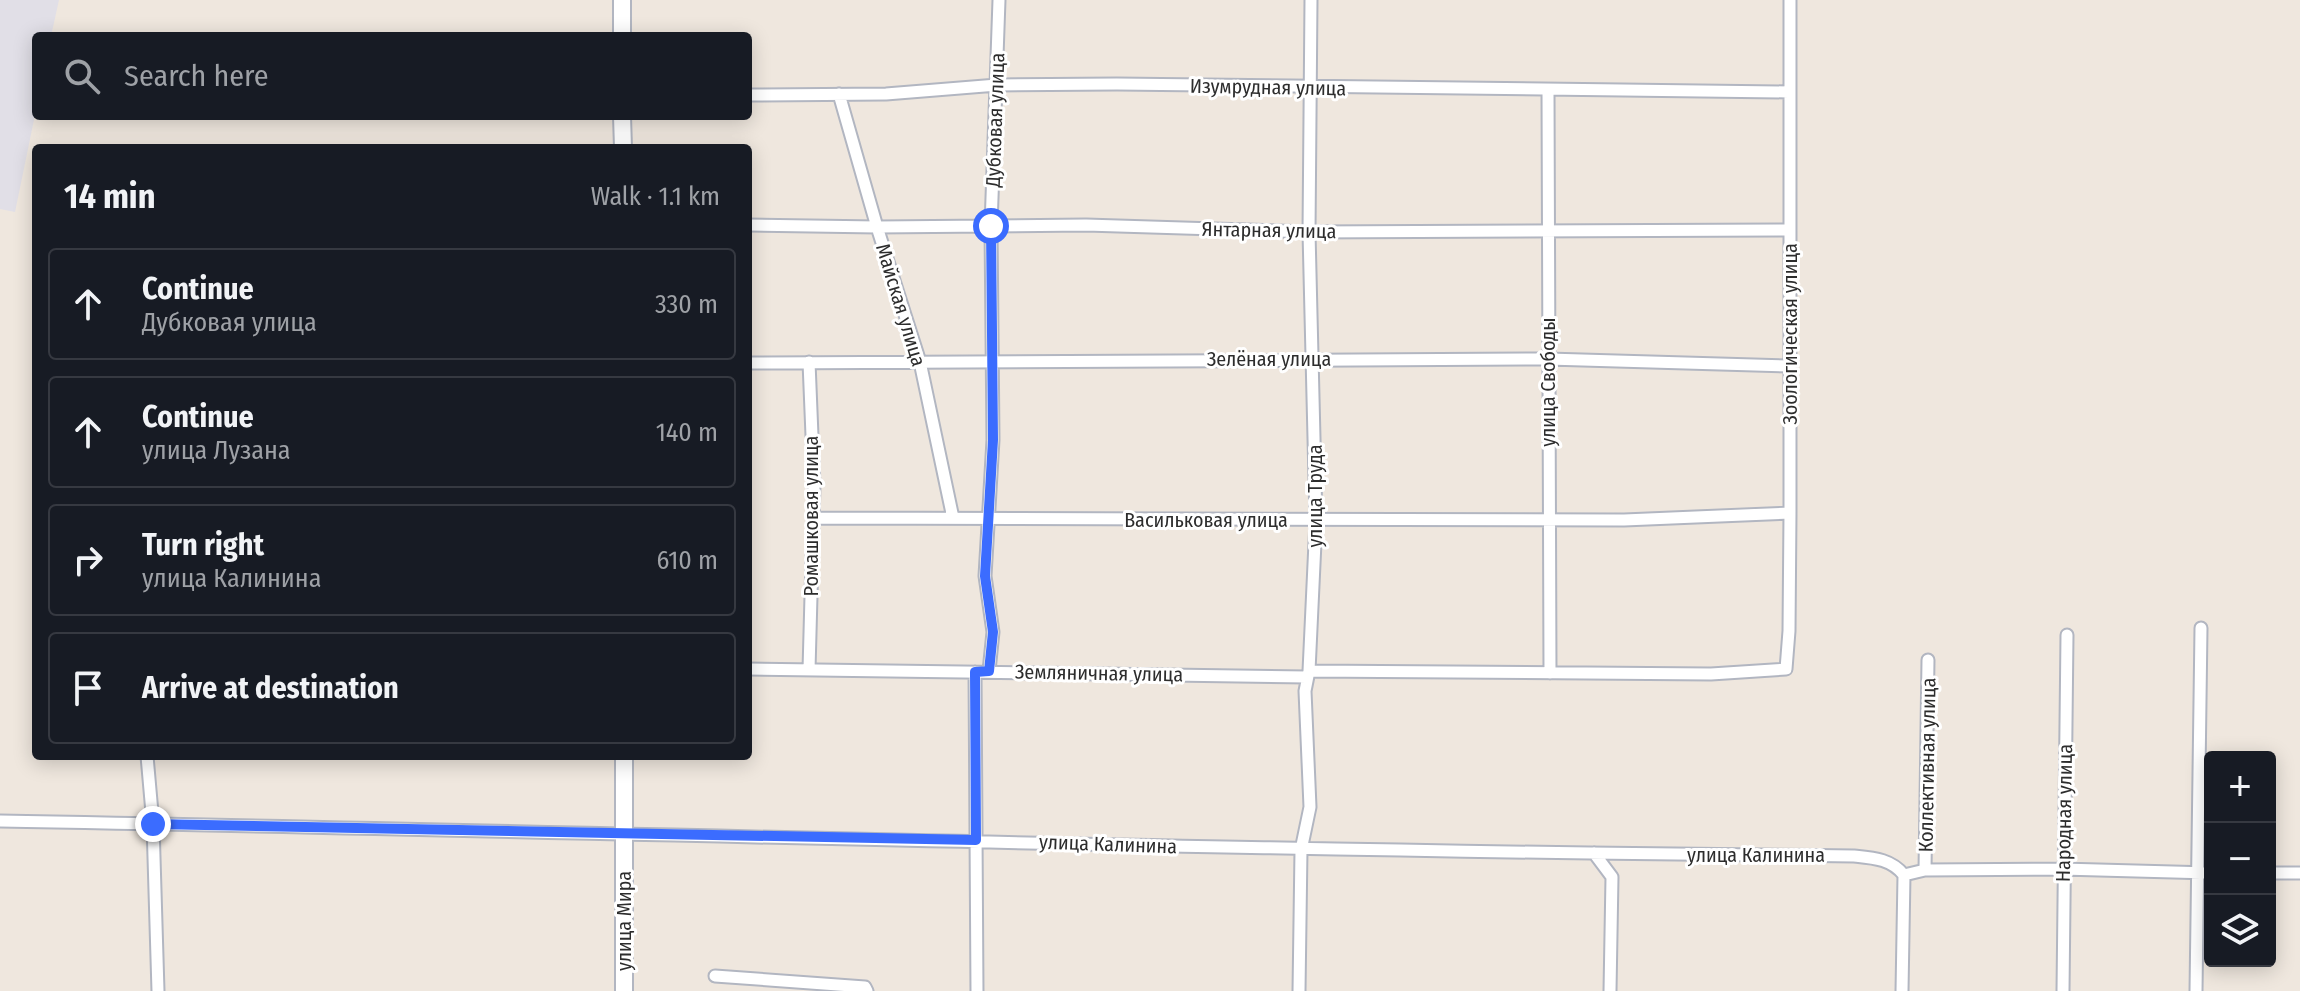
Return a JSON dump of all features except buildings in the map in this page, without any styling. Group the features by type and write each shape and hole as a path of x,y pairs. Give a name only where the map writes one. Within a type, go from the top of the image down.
{"main road":[{"path":"622,0 622,32"},
{"path":"622,120 623,144"},
{"name":"улица Мира","path":"624,760 624,991"}],"street":[{"name":"Дубковая улица","path":"989,671 993,632 985,576 993,440 991,226 999,0"},
{"name":"улица Труда","path":"1299,991 1301,850 1310,807 1308,674 1316,521 1309,232 1311,0"},
{"name":"Зоологическая улица","path":"1786,669 1790,513 1790,0"},
{"name":"Изумрудная улица","path":"752,95 886,94 997,85 1117,84 1789,92"},
{"name":"улица Свободы","path":"1548,90 1550,673"},
{"name":"Майская улица","path":"839,94 920,362 953,518"},
{"name":"Янтарная улица","path":"752,225 1086,225 1309,232 1790,230"},
{"name":"Зелёная улица","path":"752,363 1548,359 1790,366"},
{"name":"Ромашковая улица","path":"809,362 814,485 809,670"},
{"name":"Васильковая улица","path":"813,518 1624,520 1790,513"},
{"path":"2196,991 2201,628"},
{"name":"Народная улица","path":"2063,991 2067,635"},
{"name":"Коллективная улица","path":"1925,870 1928,660"},
{"name":"Земляничная улица","path":"752,669 1711,674 1786,669"},
{"path":"975,672 977,991"},
{"path":"147,760 153,824 158,991"},
{"name":"улица Калинина","path":"0,821 976,840 1301,850 1854,856 1881,859 1898,867 1904,875"},
{"path":"1594,853 1612,877 1610,991"},
{"path":"1904,875 1925,870 2062,869 2204,873"},
{"path":"2276,873 2300,873"},
{"name":"Коллективная улица","path":"1902,991 1904,875"},
{"path":"715,976 865,987 867,991"}],"shaded area":[{"path":"0,0 59,0 52,32 32,32 34,120 15,212 0,209"}],"route":[{"path":"153,824 976,840 975,672 989,671 993,632 985,576 993,440 991,226"}]}
